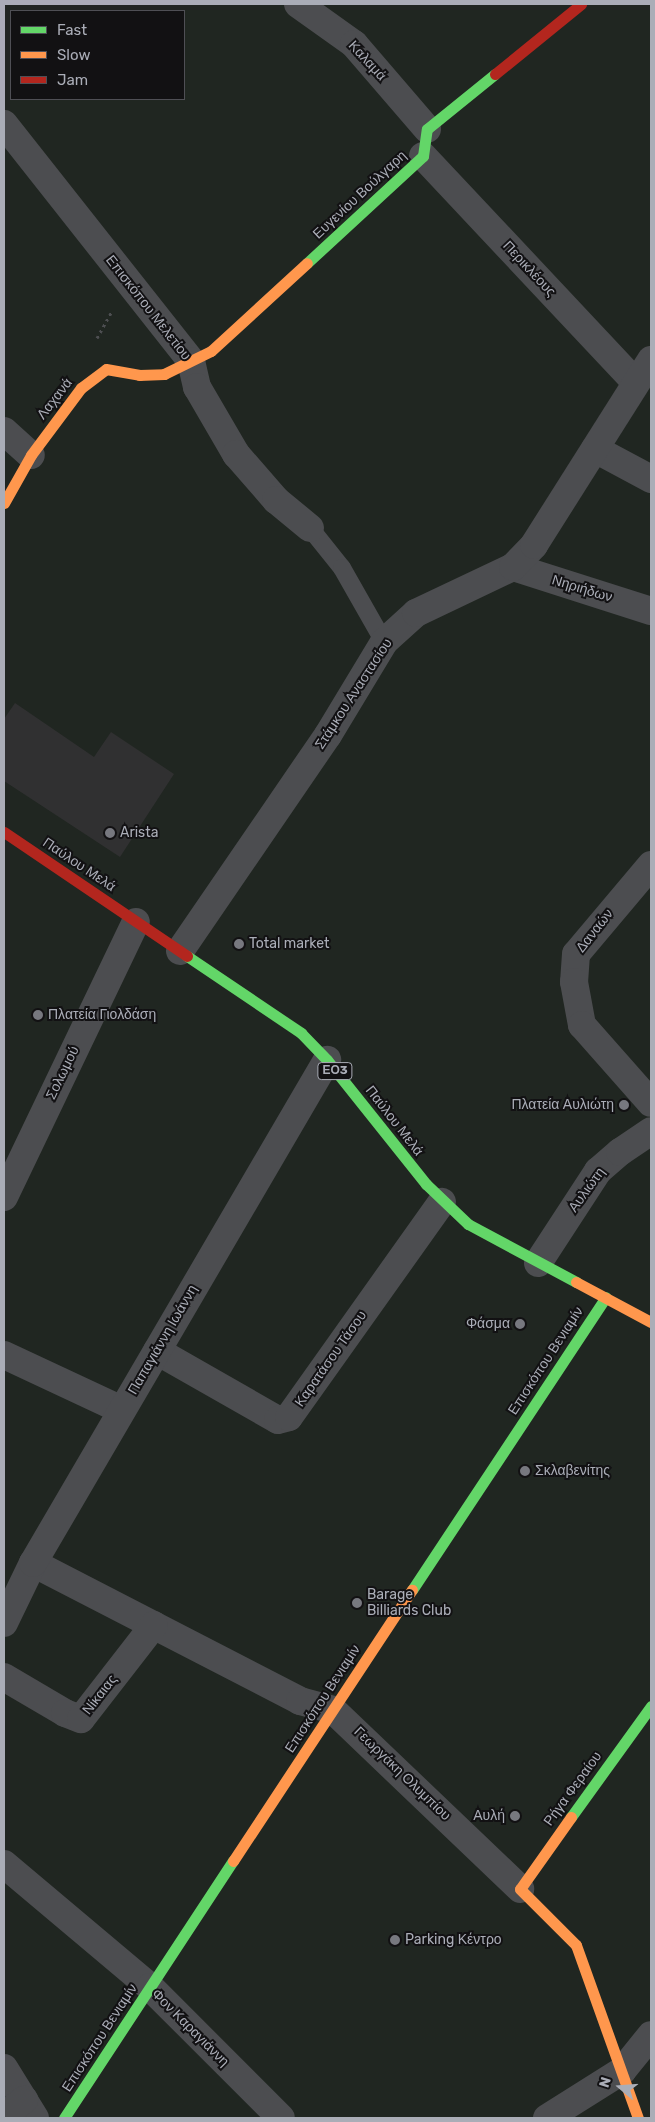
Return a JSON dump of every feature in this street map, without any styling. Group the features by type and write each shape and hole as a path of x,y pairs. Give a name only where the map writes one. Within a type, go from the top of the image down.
{"street":[{"name":"Καλαμά","path":"298,4 354,44 427,129"},
{"path":"427,129 580,4"},
{"name":"Επισκόπου Μελετίου","path":"4,124 191,361 197,387 236,454 276,500 310,528"},
{"name":"Ευγενίου Βούλγαρη","path":"191,361 211,351 239,327 423,156 427,129"},
{"name":"Περικλέους","path":"423,156 635,382"},
{"name":"Στάμκου Αναστασίου","path":"180,951 328,736 384,642 416,612 513,567 534,545 635,382 651,360"},
{"name":"Λαχανά","path":"4,503 32,455 81,388 106,369 139,375 164,374 191,361"},
{"path":"4,431 32,455"},
{"path":"594,449 651,479"},
{"name":"Νηριήδων","path":"513,567 651,611"},
{"name":"Παύλου Μελά","path":"4,832 288,1023 326,1060 442,1202 488,1237 651,1322"},
{"name":"Δαναών","path":"651,865 583,943 576,954 574,982 582,1026 651,1103"},
{"name":"Σολωμού","path":"4,1197 136,922"},
{"name":"Παπαγιάννη Ιωάννη","path":"4,1623 33,1563 326,1060"},
{"name":"Αυλιώτη","path":"538,1263 598,1171 620,1152 651,1131"},
{"name":"Καρατάσου Τάσου","path":"157,1351 278,1420 290,1417 442,1202"},
{"name":"Επισκόπου Βενιαμίν","path":"64,2118 606,1297"},
{"path":"4,1355 122,1410"},
{"name":"Γεωργάκη Ολυμπίου","path":"33,1563 300,1701 334,1710 576,1945 638,2118"},
{"name":"Νίκαιας","path":"4,1677 65,1713 81,1719 154,1625"},
{"name":"Ρήγα Φεραίου","path":"520,1889 651,1706"},
{"name":"Φον Καραγιάννη","path":"4,1864 150,1987 280,2118"},
{"path":"547,2118 622,2071 651,2034"},
{"path":"4,2068 21,2112"}],"lane":[{"name":"Επισκόπου Μελετίου","path":"310,528 342,568 384,642"}],"path":[{"path":"81,388 88,354 128,282"}],"shaded area":[{"path":"4,4 651,4 651,2118 4,2118"}],"building":[{"path":"15,703 94,757 111,732 174,774 120,857 4,781 4,719"}],"traffic: fast":[{"path":"307,263 423,156 427,129 495,74"},
{"path":"187,956 301,1033 327,1060 426,1184 468,1224 576,1282"},
{"path":"412,1590 606,1297"},
{"path":"571,1817 651,1706"},
{"path":"64,2118 233,1861"}],"traffic: slow":[{"path":"4,503 31,455 81,388 106,369 139,375 164,374 211,351 307,263"},
{"path":"576,1282 651,1322"},
{"path":"233,1861 412,1590"},
{"path":"571,1817 520,1889 576,1945 638,2118"}],"traffic: jam":[{"path":"495,74 581,4"},
{"path":"4,832 187,956"}],"place":[{"name":"Arista","path":"110,833"},
{"name":"Total market","path":"239,944"},
{"name":"Πλατεία Γιολδάση","path":"38,1015"},
{"name":"Πλατεία Αυλιώτη","path":"624,1105"},
{"name":"Φάσμα","path":"520,1324"},
{"name":"Σκλαβενίτης","path":"525,1471"},
{"name":"Barage Billiards Club","path":"357,1603"},
{"name":"Αυλή","path":"515,1816"},
{"name":"Parking Κέντρο","path":"395,1940"}]}
